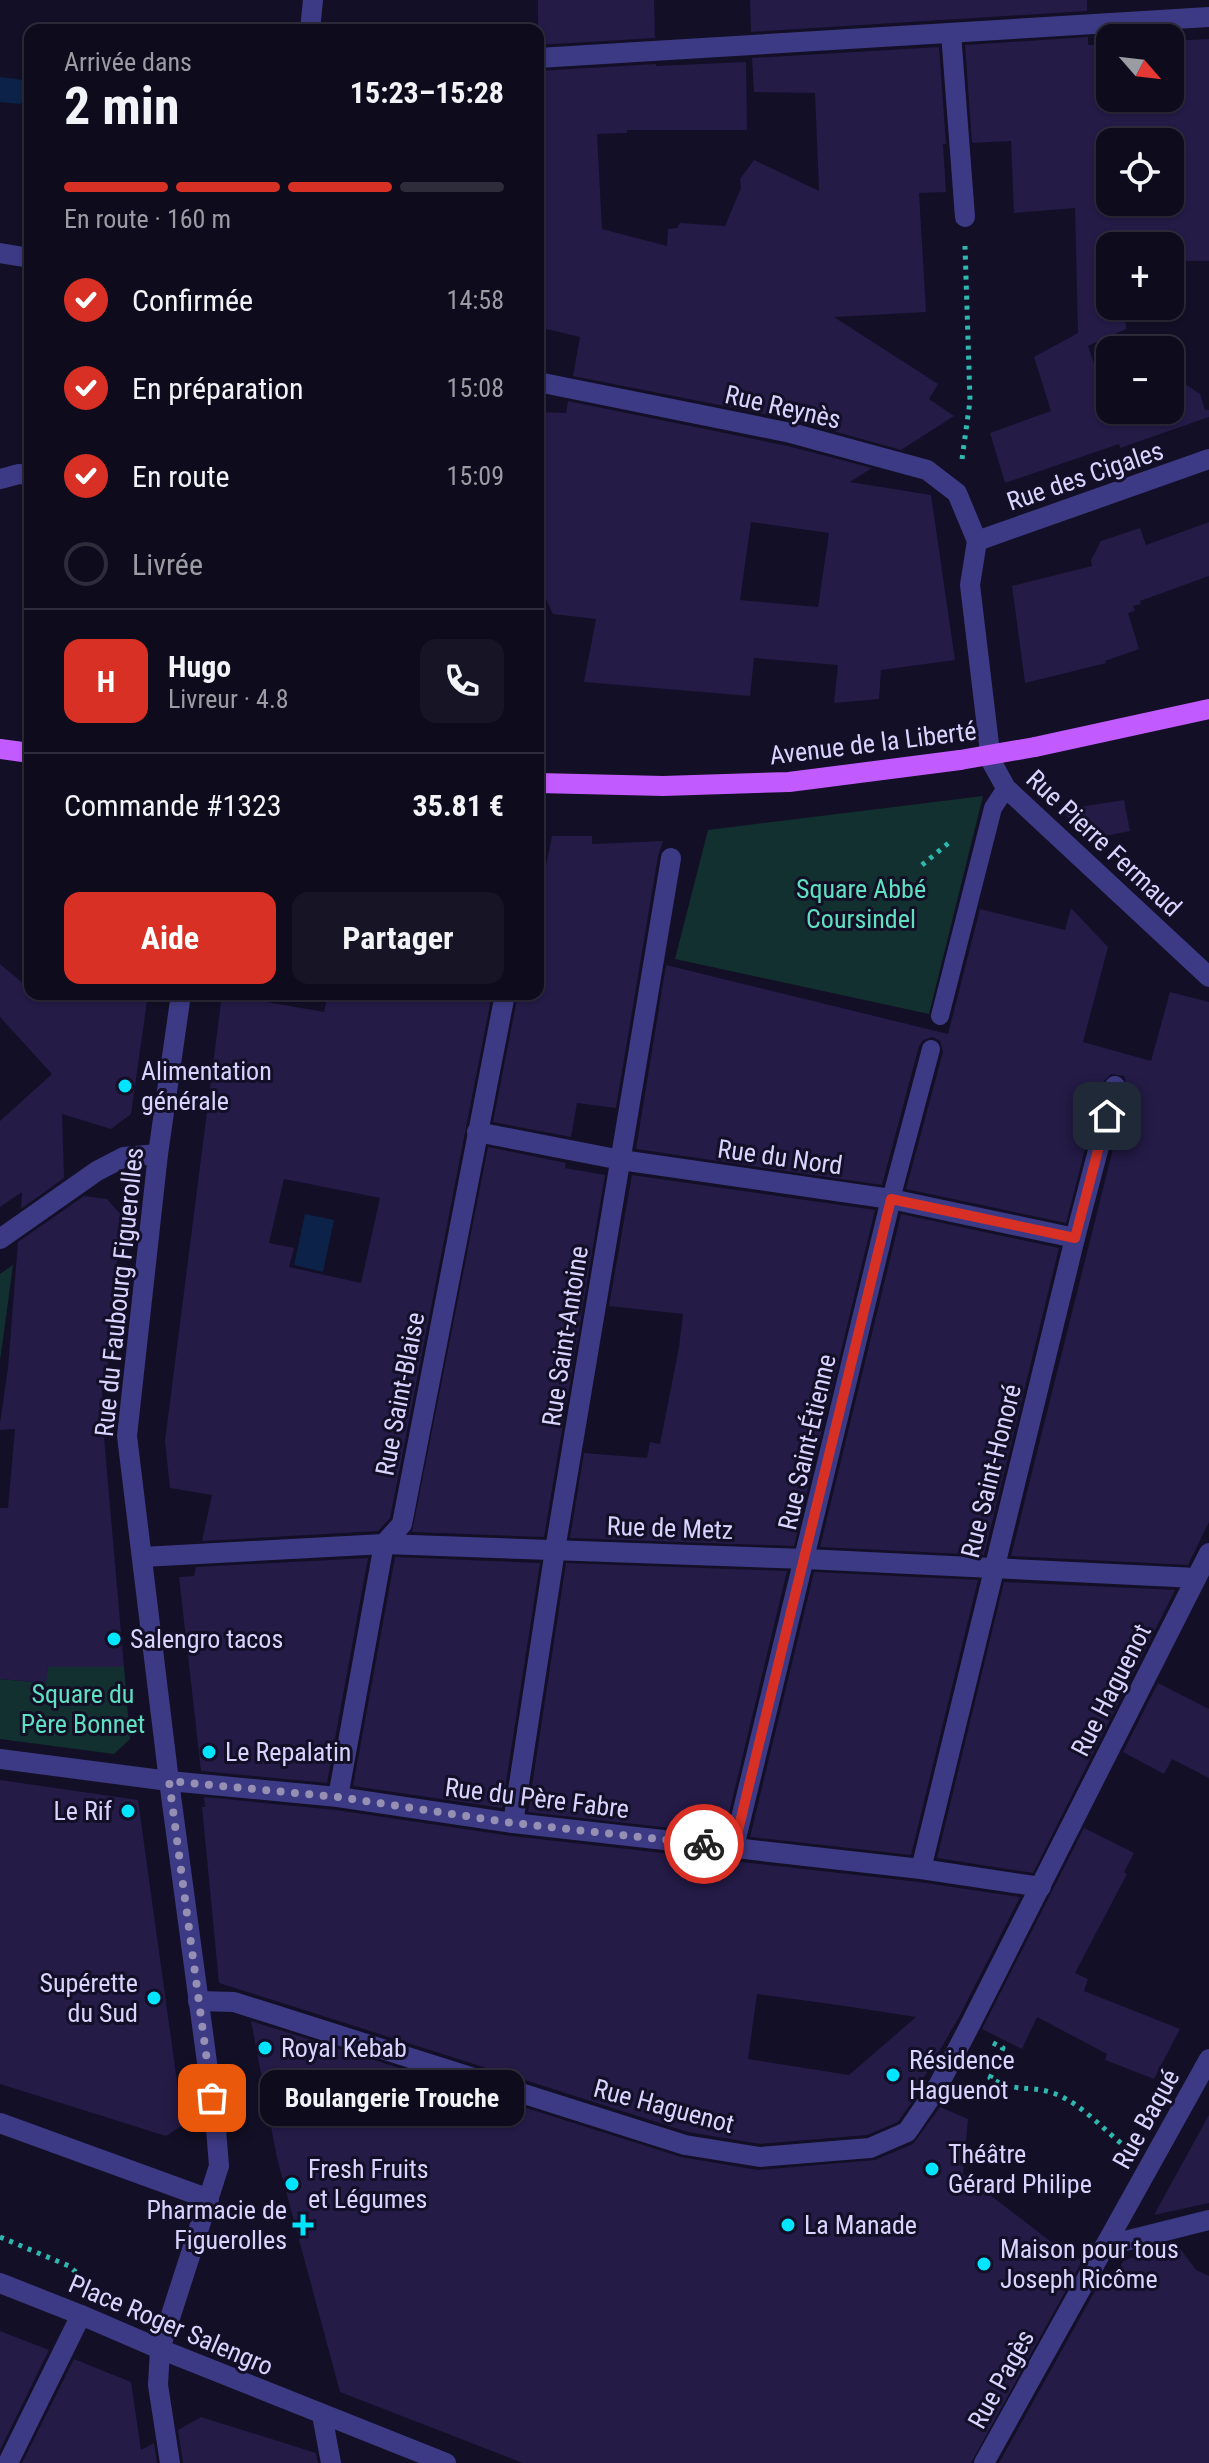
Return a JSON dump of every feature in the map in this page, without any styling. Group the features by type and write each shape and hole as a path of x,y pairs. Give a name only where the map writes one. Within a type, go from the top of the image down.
{"main road":[{"name":"Avenue de la Liberté","path":"544,783 663,786 789,782 1035,747 1209,709"},
{"path":"0,749 24,752"}],"street":[{"path":"311,24 313,0"},
{"path":"544,58 1209,17"},
{"path":"951,33 965,217"},
{"path":"0,253 24,257"},
{"name":"Rue Reynès","path":"544,383 791,433 927,470 957,493"},
{"name":"Rue des Cigales","path":"977,541 1209,459"},
{"path":"0,479 24,474"},
{"path":"957,493 977,541"},
{"name":"Rue Pierre Fermaud","path":"977,541 970,585 991,761 1006,788 1209,977"},
{"name":"Rue Saint-Antoine","path":"513,1823 555,1550 671,858"},
{"name":"Rue du Faubourg Figuerolles","path":"170,2463 158,2385 160,2349 219,2166 127,1436 158,1154 180,1000"},
{"name":"Rue Saint-Blaise","path":"338,1797 384,1544 402,1524 504,1000"},
{"name":"Rue Saint-Honoré","path":"921,1869 1115,1086"},
{"name":"Rue du Nord","path":"477,1132 621,1160 891,1199 1075,1238"},
{"path":"0,1239 97,1171 124,1157 158,1154"},
{"name":"Rue Saint-Étienne","path":"734,1847 891,1199"},
{"name":"Rue de Metz","path":"142,1557 384,1544 806,1559 1196,1578"},
{"name":"Rue Haguenot","path":"198,2001 234,2002 685,2145 760,2157 870,2148 907,2132 937,2088 968,2029 1209,1553"},
{"name":"Rue du Père Fabre","path":"0,1759 169,1781 338,1797 513,1823 921,1869 1041,1887"},
{"name":"Rue Baqué","path":"1105,2246 1209,2059"},
{"path":"0,2123 209,2199"},
{"path":"1105,2246 1209,2220"},
{"name":"Rue Pagès","path":"984,2463 1105,2246"},
{"name":"Place Roger Salengro","path":"0,2283 446,2463"},
{"path":"8,2463 81,2315"},
{"path":"322,2415 331,2463"}],"lane":[{"path":"940,1016 993,808 1006,788"},
{"name":"Rue Saint-Étienne","path":"891,1199 931,1049"}],"path":[{"path":"957,493 970,401 965,217"},
{"path":"968,2029 1003,2048 990,2078 1007,2087 1050,2092 1073,2105 1132,2152 1154,2157"}],"green space":[{"name":"Square Abbé Coursindel","path":"983,796 929,1014 675,959 708,830"},
{"path":"13,1265 0,1361 0,1274"},
{"name":"Square du Père Bonnet","path":"48,1667 124,1667 130,1739 114,1754 0,1739 0,1679 45,1683"}],"water":[{"path":"0,77 23,80 24,101 20,104 0,102"},
{"path":"305,1214 334,1220 323,1272 294,1265"}],"building":[{"path":"538,0 654,0 655,38 544,45 544,24 538,24"},
{"path":"750,0 1087,0 1087,11 751,32"},
{"path":"1088,37 1088,45 1096,45 1096,112 1184,112 1184,40 1209,39 1209,261 1184,261 1184,232 1096,232 1096,320 1126,320 1126,329 1110,336 1096,336 1096,342 1088,346 1096,369 1096,424 1184,424 1184,383 1200,394 1205,410 1209,410 1209,417 1005,483 990,433 1051,411 1034,357 1078,333 1075,208 1014,213 1011,141 972,143 965,45"},
{"path":"939,47 946,192 919,193 926,312 834,317 938,384 929,399 954,416 901,450 794,420 573,376 580,337 544,328 544,71 746,62 747,130 627,130 627,133 597,134 602,229 667,246 668,229 677,228 680,223 725,226 741,188 740,179 754,160 819,191 815,93 754,92 752,58"},
{"path":"568,401 788,446 872,468 850,482 931,495 955,660 881,670 879,699 834,703 838,665 754,658 750,696 584,682 596,619 553,614 544,595 544,412 566,413","holes":["751,522 829,533 818,607 740,600"]},
{"path":"1209,522 1209,576 1140,601 1141,604 1133,606 1135,611 1128,613 1139,649 1106,663 1025,683 1012,586 1092,566 1091,560 1101,541 1140,528 1146,545"},
{"path":"1124,800 1130,831 1091,839 1060,810"},
{"path":"552,836 592,836 592,844 663,841 616,1108 577,1103 571,1137 493,1122 517,1000 544,1000 544,875"},
{"path":"1071,908 1108,947 1083,1042 1151,1061 1170,992 1209,1002 1209,1522 1188,1565 1011,1556 1128,1089 1124,1076 1111,1074 1102,1083 1066,1223 906,1189 943,1052 940,1041 933,1037 923,1040 919,1046 882,1185 636,1149 666,965 948,1034 980,909 1065,930"},
{"path":"0,964 24,984 24,1000 147,1000 131,1114 111,1129 62,1114 64,1178 21,1209 22,1192 0,1207 0,1121 52,1074 0,1017"},
{"path":"221,1000 256,1000 324,1012 327,1000 491,1000 390,1518 378,1531 202,1541 212,1495 170,1488 165,1441","holes":["284,1179 380,1198 361,1283 289,1267 294,1248 269,1243"]},
{"path":"488,1147 566,1163 565,1168 605,1175 544,1537 412,1532"},
{"path":"632,1175 875,1210 794,1546 570,1538 584,1453 647,1458 650,1442 660,1444 679,1347 683,1314 609,1306"},
{"path":"84,1196 107,1199 121,1215 106,1384 102,1384 124,1667 48,1667 46,1683 0,1679 0,1508 8,1508 15,1429 0,1430 0,1423 8,1368 18,1242"},
{"path":"901,1214 1059,1248 984,1555 820,1547"},
{"path":"395,1557 540,1563 502,1808 353,1786"},
{"path":"368,1558 327,1783 201,1771 179,1577 194,1576 196,1567"},
{"path":"566,1563 787,1571 724,1834 528,1812"},
{"path":"814,1572 978,1580 911,1855 750,1837"},
{"path":"1004,1582 1175,1590 1033,1873 937,1858"},
{"path":"1158,1683 1209,1709 1209,1778 1172,1759 1164,1774 1123,1752"},
{"path":"0,1780 138,1800 183,2125 166,2136 0,2084"},
{"path":"204,1797 336,1810 512,1836 919,1882 1020,1897 959,2017 916,2096 898,2122 867,2135 760,2144 688,2132 219,1983 202,1807 205,1807","holes":["757,1994 916,2017 849,2075 748,2059"]},
{"path":"1084,1828 1134,1853 1124,1872 1127,1874 1075,1973 1088,1979 1084,1991 1180,2029 1154,2079 1105,2060 1107,2054 1037,2017 1022,2049 982,2029"},
{"path":"251,2021 681,2157 758,2170 875,2160 913,2144 940,2107 968,2119 963,2174 1059,2248 1082,2261 971,2463 523,2463 340,2392 277,2158"},
{"path":"1209,2115 1209,2203 1154,2215"},
{"path":"1178,2246 1196,2270 1209,2276 1209,2463 999,2463 1105,2273 1114,2278 1124,2260"},
{"path":"0,2331 49,2350 0,2450"},
{"path":"74,2359 131,2382 141,2450 154,2443 157,2463 22,2463"},
{"path":"201,2417 316,2453 318,2463 183,2463 178,2430"}],"way so far":[{"path":"212,2098 169,1781 338,1797 513,1823 704,1844"}],"place":[{"name":"Alimentation générale","path":"125,1086"},
{"name":"Salengro tacos","path":"114,1639"},
{"name":"Le Repalatin","path":"209,1752"},
{"name":"Le Rif","path":"128,1811"},
{"name":"Supérette du Sud","path":"154,1998"},
{"name":"Royal Kebab","path":"265,2048"},
{"name":"Résidence Haguenot","path":"893,2075"},
{"name":"Boulangerie Trouche","path":"212,2098"},
{"name":"Théâtre Gérard Philipe","path":"932,2169"},
{"name":"Fresh Fruits et Légumes","path":"292,2184"},
{"name":"Pharmacie de Figuerolles","path":"303,2225"},
{"name":"La Manade","path":"788,2225"},
{"name":"Maison pour tous Joseph Ricôme","path":"984,2264"}],"route":[{"path":"704,1844 734,1847 891,1199 1075,1238 1107,1116"}]}
